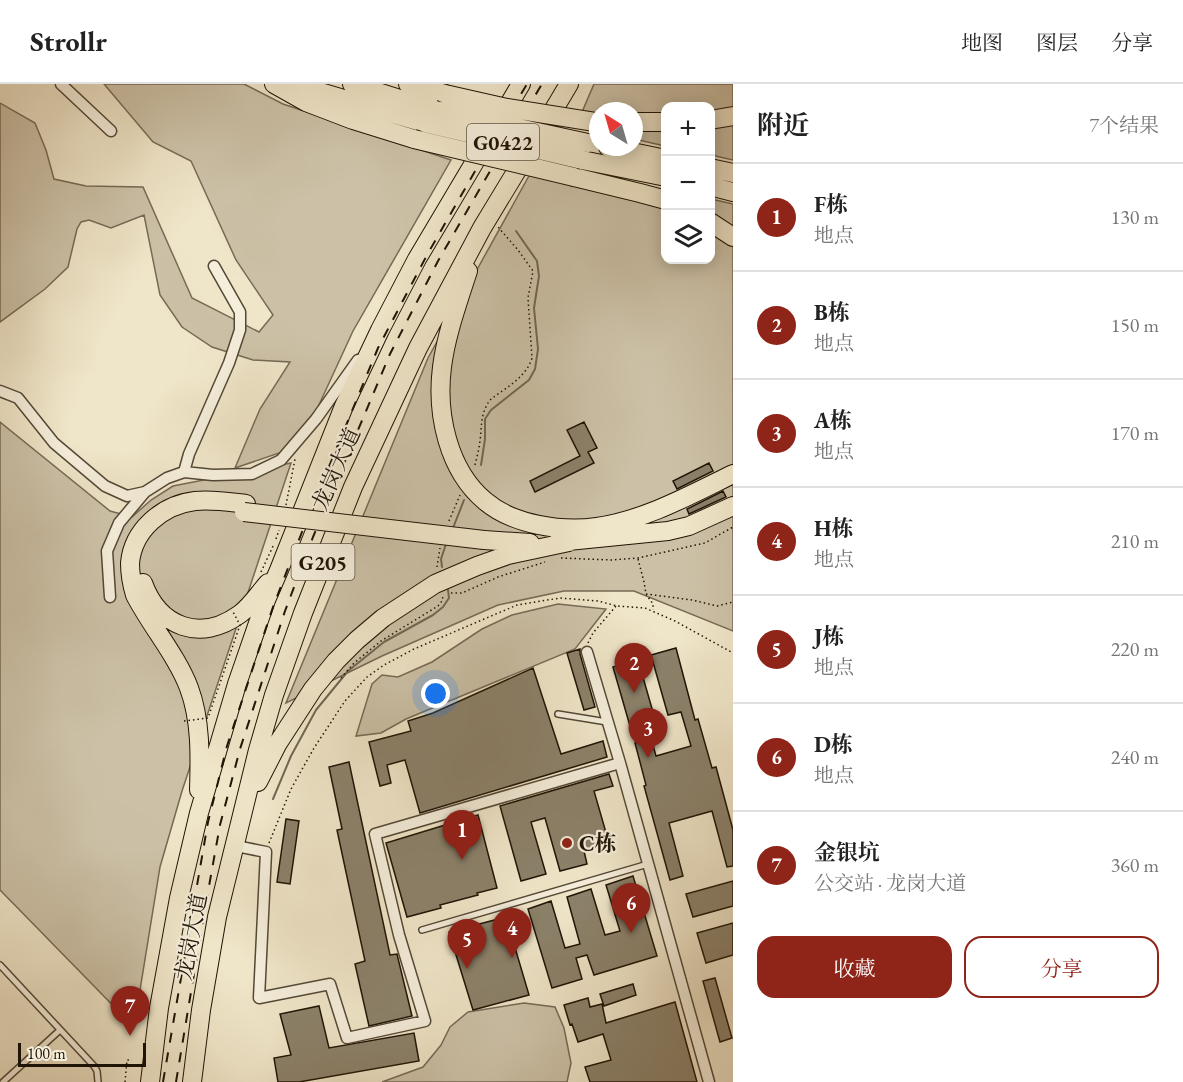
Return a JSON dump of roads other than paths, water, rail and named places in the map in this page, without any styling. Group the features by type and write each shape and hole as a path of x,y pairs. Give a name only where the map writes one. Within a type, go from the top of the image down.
{"highway":[{"path":"274,84 306,102 414,139 586,156 661,197"},
{"name":"G0422","path":"293,84 661,176"},
{"name":"G0422","path":"352,84 430,117"},
{"path":"408,84 526,111 589,122"},
{"name":"龙岗大道","path":"150,1082 159,1008 179,898 199,813 237,684 266,600 340,416 380,330 428,240 521,84"},
{"name":"龙岗大道","path":"194,1080 201,1010 217,917 258,750 274,695 303,614 353,487 418,348 486,222 569,84"},
{"path":"715,119 733,116"},
{"path":"643,122 661,122"},
{"path":"643,154 661,158"},
{"path":"715,169 733,172"},
{"path":"715,187 733,192"},
{"path":"486,222 448,338 442,368 440,401 443,428 449,448 470,487 486,502 507,515 529,523 551,527 596,527"},
{"path":"715,225 733,237"},
{"path":"485,536 556,535 619,522 664,507 733,474"},
{"path":"199,813 198,736 193,701 183,673 135,596 131,581 130,563 140,534 150,521 178,504 196,501 540,543 668,531 689,526 733,506"},
{"path":"245,508 196,509 182,513 157,529 143,552 141,566 142,580 152,602 177,625 189,629 215,627 239,614 248,606 279,570"},
{"path":"243,813 278,743 314,689 357,639 383,618 435,584 507,555 569,542"}],"street":[{"path":"61,84 111,131"},
{"path":"184,472 189,454 229,363 240,330 240,312 214,266"},
{"path":"110,597 107,551 119,523 145,492 167,478 184,472 213,475 252,474 281,460 316,419 380,330"},
{"path":"0,391 18,398 54,443 105,486 127,496 145,492"},
{"path":"586,652 620,763 709,1082"},
{"path":"236,846 266,852 259,998 330,984 347,1038 424,1021 399,935 375,834 620,763"}],"lane":[{"path":"558,714 608,722"},
{"path":"422,930 648,864"},
{"path":"0,965 94,1066 98,1082"},
{"path":"3,1082 60,1030"}],"waterway":[{"path":"481,465 485,419 491,410 529,380 535,369 538,349 534,308 539,276 537,261 516,231"},
{"path":"453,528 464,500"},
{"path":"442,567 441,559 446,544"},
{"path":"273,799 291,756 316,710 348,671 384,642 443,607 449,598 448,590"}],"railway":[{"path":"163,1082 208,822 227,746 273,607 378,348 427,255 527,84"},
{"path":"176,1082 220,825 240,749 285,611 313,537 390,354 438,261 542,84"}],"place":[{"name":"B栋","path":"634,693"},
{"name":"A栋","path":"648,758"},
{"name":"C栋","path":"567,843"},
{"name":"F栋","path":"462,860"},
{"name":"D栋","path":"631,933"},
{"name":"H栋","path":"512,958"},
{"name":"J栋","path":"467,969"},
{"name":"金银坑","path":"130,1036"}]}
